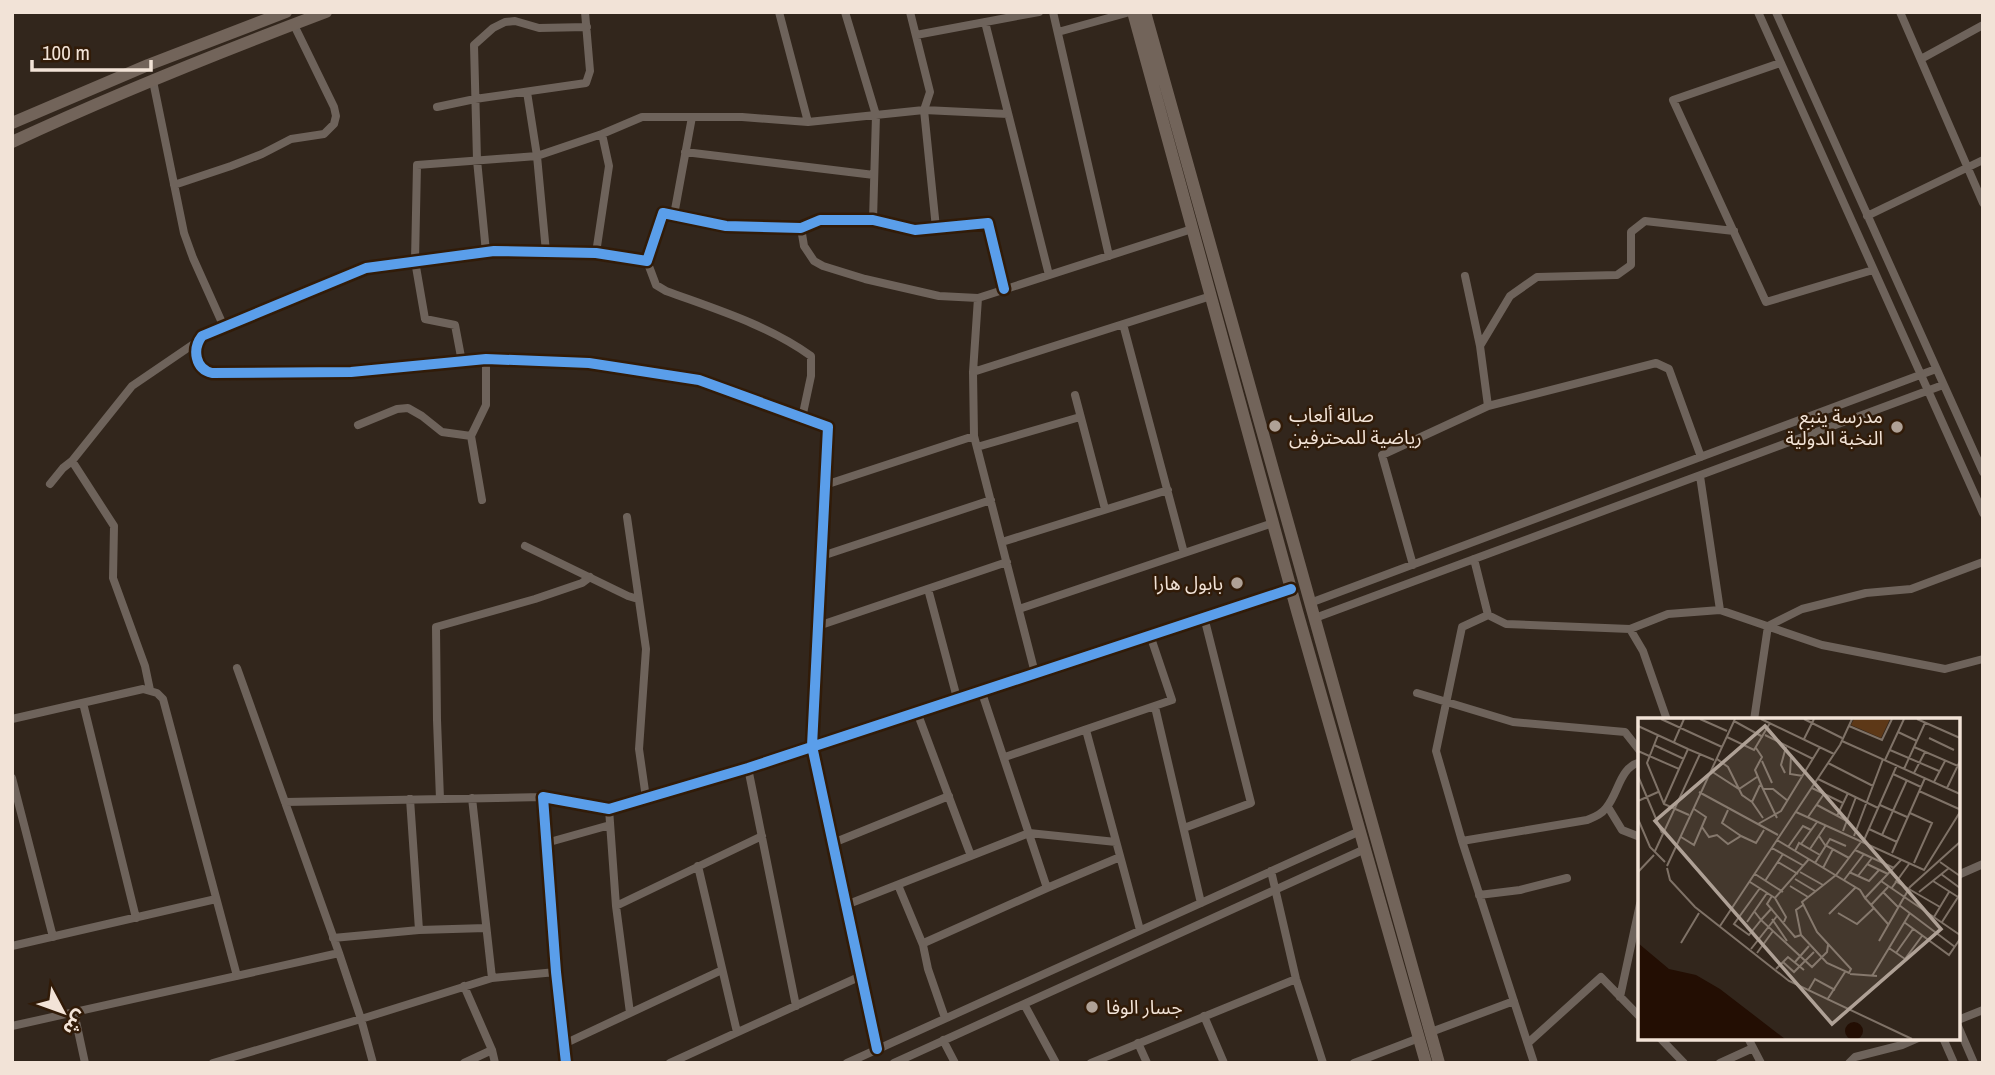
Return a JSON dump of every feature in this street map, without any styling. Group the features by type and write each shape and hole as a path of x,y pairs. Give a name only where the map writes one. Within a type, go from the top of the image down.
{"main road":[{"path":"12,123 148,65 286,12"},
{"path":"12,142 63,118 326,12"},
{"path":"1131,12 1365,849 1424,1035 1439,1063"},
{"path":"1145,12 1311,603 1424,1035 1426,1063"}],"street":[{"path":"437,107 586,83 590,71 585,12"},
{"path":"779,12 808,122"},
{"path":"845,12 876,115 873,220"},
{"path":"910,12 930,92 924,110 936,228"},
{"path":"916,35 1039,12"},
{"path":"1053,12 1109,256"},
{"path":"1058,33 1131,12"},
{"path":"1758,12 1983,513"},
{"path":"1776,12 1943,385 1980,459 1983,472"},
{"path":"1900,12 1983,203"},
{"path":"486,252 477,160 474,45 493,28 505,22 515,21 539,28 587,26"},
{"path":"985,22 1049,275"},
{"path":"174,185 232,166 292,139 324,134 334,124 334,107 294,24"},
{"path":"1921,59 1983,25"},
{"path":"1780,63 1672,100 1766,302 1873,270"},
{"path":"153,81 184,233 224,327"},
{"path":"527,92 537,156 546,252"},
{"path":"463,362 455,325 425,319 415,261 418,165 537,156 603,134 642,117 742,117 808,122 924,110 1008,114"},
{"path":"674,215 692,117"},
{"path":"596,253 609,166 603,134"},
{"path":"685,152 874,175"},
{"path":"1867,216 1983,160"},
{"path":"802,418 811,376 811,356 746,321 656,285 647,261 663,213 726,226 801,228 820,220 873,220 915,230 988,223 1004,289"},
{"path":"1480,346 1510,296 1537,278 1617,275 1631,265 1631,232 1645,221 1734,231"},
{"path":"801,228 804,246 814,261 823,266 939,296 978,298 1192,229"},
{"path":"50,484 72,461 132,386 202,336 366,268 486,252 596,253 647,261"},
{"path":"1465,276 1480,346 1488,405"},
{"path":"973,372 1211,296"},
{"path":"978,298 973,372 974,436 1035,673"},
{"path":"1123,324 1184,553"},
{"path":"198,341 200,367 212,373 351,372 486,359 589,363 699,380 828,427 812,746 877,1049"},
{"path":"482,500 471,436 486,405 486,359"},
{"path":"1413,565 1382,454 1488,405 1656,363 1670,369 1701,457"},
{"path":"1311,603 1936,369"},
{"path":"1315,618 1943,385"},
{"path":"1074,395 1105,509"},
{"path":"358,425 397,409 408,408 442,432 471,436"},
{"path":"977,447 1080,417"},
{"path":"825,485 974,436"},
{"path":"72,461 114,526 113,578 145,666 149,690"},
{"path":"1700,476 1720,610"},
{"path":"1002,542 1168,490"},
{"path":"821,556 991,500"},
{"path":"627,517 646,649 639,749 646,798"},
{"path":"1019,609 1273,523"},
{"path":"525,546 628,596 638,598"},
{"path":"1474,559 1488,615 1506,624 1630,629 1668,614 1720,610 1822,645 1945,668 1983,659"},
{"path":"818,626 1007,562"},
{"path":"1768,626 1802,609 1866,593 1911,589 1983,562"},
{"path":"440,799 436,627 535,599 582,583 590,577"},
{"path":"928,589 957,698"},
{"path":"285,802 543,797 609,809 748,768 1291,589"},
{"path":"1488,615 1462,627 1436,751 1462,841 1534,1063"},
{"path":"1184,828 1251,803 1205,617"},
{"path":"1754,718 1768,626"},
{"path":"1630,629 1643,652 1666,718"},
{"path":"1005,757 1172,701 1150,635"},
{"path":"237,668 339,953 373,1063"},
{"path":"12,719 149,690 158,693 163,699 237,976"},
{"path":"981,690 1046,888"},
{"path":"1416,693 1513,722 1625,732 1638,748"},
{"path":"83,703 136,918"},
{"path":"1155,706 1201,903"},
{"path":"917,712 971,856"},
{"path":"1086,730 1140,930"},
{"path":"1462,841 1598,816 1608,807 1627,769 1638,763"},
{"path":"748,768 796,1006"},
{"path":"12,778 52,937"},
{"path":"833,843 949,796"},
{"path":"543,797 556,972 566,1063"},
{"path":"472,798 492,978"},
{"path":"410,799 419,930"},
{"path":"1608,807 1622,830 1638,836"},
{"path":"609,809 616,906 630,1013"},
{"path":"546,843 610,825"},
{"path":"847,1063 1360,831"},
{"path":"846,905 1029,833 1116,842"},
{"path":"616,906 762,836"},
{"path":"894,1063 1365,849"},
{"path":"926,942 1120,857"},
{"path":"1960,874 1983,864"},
{"path":"698,866 737,1032"},
{"path":"1271,871 1296,979 1323,1063"},
{"path":"1479,895 1520,890 1567,878"},
{"path":"898,885 923,945 928,969 945,1018"},
{"path":"12,946 216,899"},
{"path":"1620,997 1638,913"},
{"path":"333,938 419,930 486,928"},
{"path":"12,1026 339,953"},
{"path":"1628,959 1638,961"},
{"path":"564,1044 722,970"},
{"path":"213,1063 492,978 556,972"},
{"path":"670,1063 861,976"},
{"path":"1528,1043 1601,977 1638,1015"},
{"path":"1091,1063 1296,979"},
{"path":"464,986 492,1049 495,1063"},
{"path":"1354,1063 1514,1001"},
{"path":"1024,1004 1056,1063"},
{"path":"1960,1019 1983,1010"},
{"path":"74,1012 85,1063"},
{"path":"1204,1016 1224,1063"},
{"path":"1960,1031 1974,1063"},
{"path":"943,1040 955,1063"},
{"path":"1662,1040 1684,1063"},
{"path":"1749,1040 1761,1063"},
{"path":"1849,1063 1855,1057 1913,1040"},
{"path":"1944,1040 1954,1063"},
{"path":"1138,1043 1147,1063"},
{"path":"1720,1063 1753,1048"},
{"path":"464,1063 492,1049"}],"cycle path":[{"path":"877,1049 812,746 828,427 699,380 589,363 486,359 351,372 212,373 202,367 196,352 202,336 366,268 494,251 596,253 647,261 663,213 726,226 801,228 820,220 873,220 915,230 988,223 1004,289"},
{"path":"566,1063 556,972 543,797 609,809 748,768 1291,589"}],"place":[{"name":"صالة ألعاب رياضية للمحترفين","path":"1275,426"},
{"name":"مدرسة ينبع النخبة الدولية","path":"1897,427"},
{"name":"بابول هارا","path":"1237,583"},
{"name":"جسار الوفا","path":"1092,1007"}]}
